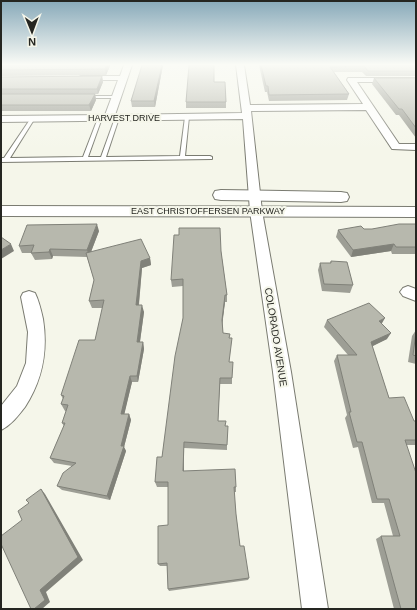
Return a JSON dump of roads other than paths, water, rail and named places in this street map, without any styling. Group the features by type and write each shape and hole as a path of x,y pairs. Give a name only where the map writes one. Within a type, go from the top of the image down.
{"street":[{"path":"109,118 118,93"},
{"name":"COLORADO AVENUE","path":"244,93 255,204 282,372 315,609"},
{"path":"360,93 396,147 416,147"},
{"name":"HARVEST DRIVE","path":"1,118 187,118 247,112 369,107"},
{"name":"EAST CHRISTOFFERSEN PARKWAY","path":"1,196 150,196"},
{"name":"EAST CHRISTOFFERSEN PARKWAY","path":"204,196 255,204 416,212"},
{"name":"EAST CHRISTOFFERSEN PARKWAY","path":"1,211 255,204 416,197"},
{"path":"1,420 13,407 29,382 37,356 36,329 29,297"}],"lane":[{"path":"76,97 117,97"},
{"path":"4,160 33,118"},
{"path":"104,159 109,118"},
{"path":"85,159 109,118"},
{"path":"182,158 187,118"},
{"path":"4,160 210,158"}]}
